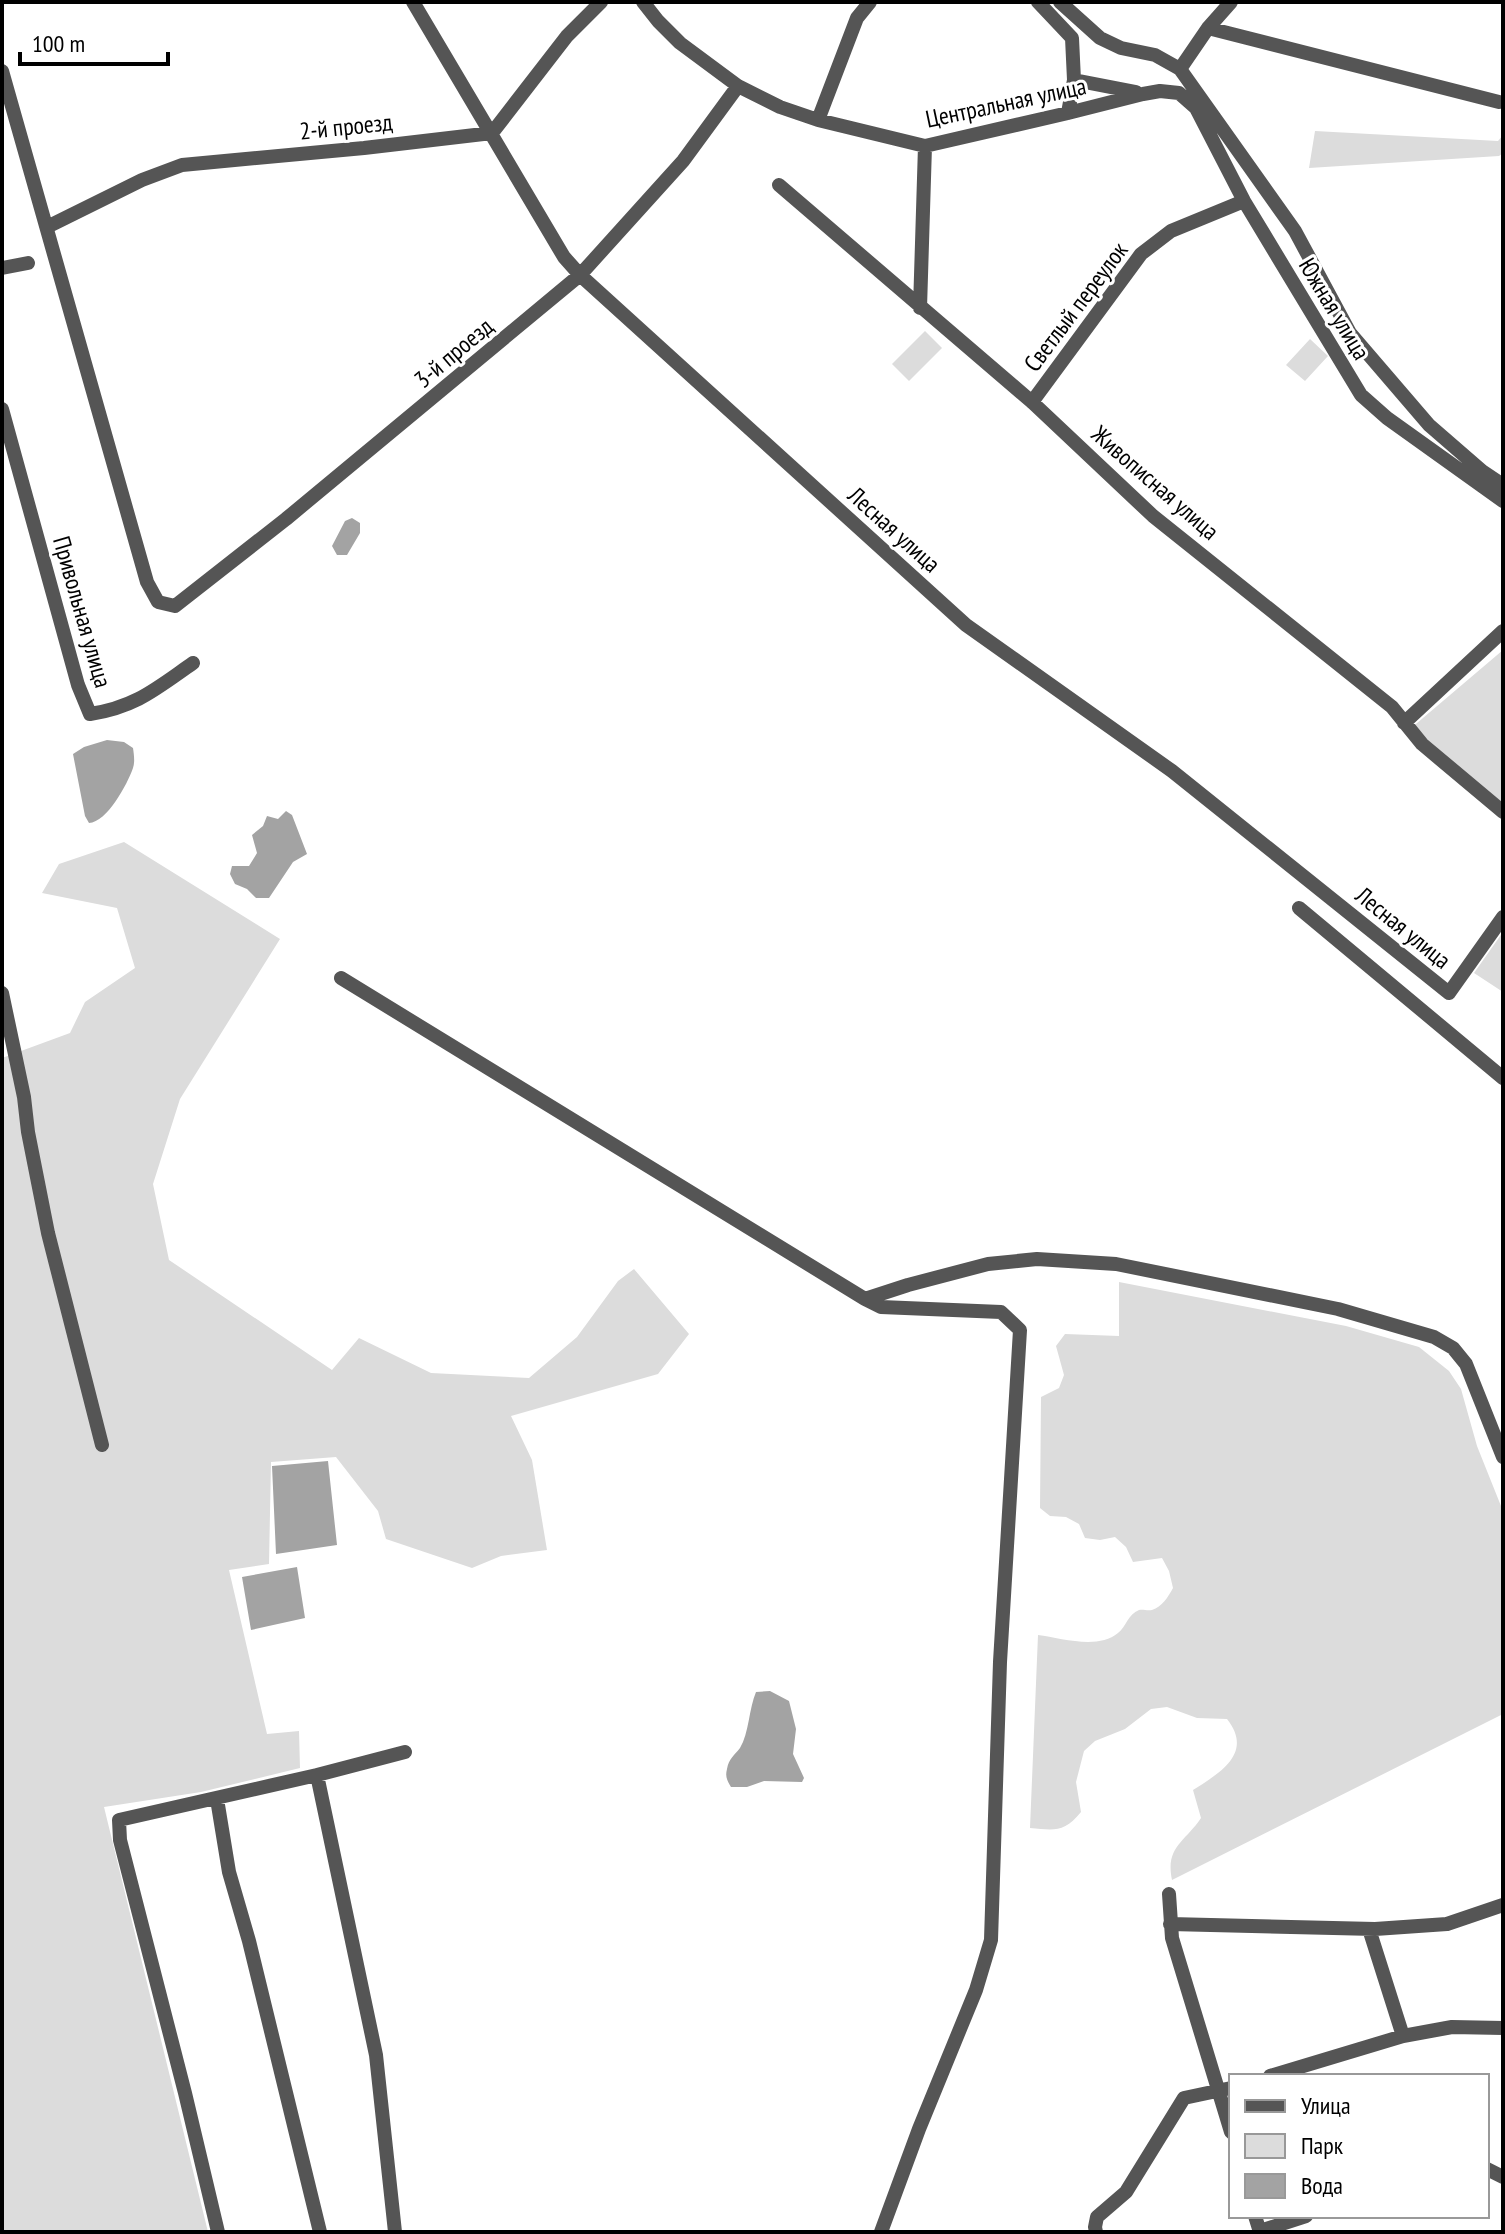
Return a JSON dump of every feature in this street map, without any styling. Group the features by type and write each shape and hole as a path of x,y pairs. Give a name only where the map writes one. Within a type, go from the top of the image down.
{"street":[{"name":"Лесная улица","path":"413,2 564,257 580,275 966,625 1172,771 1449,993 1503,917"},
{"path":"492,133 567,36 601,2"},
{"name":"Центральная улица","path":"643,2 680,43 738,86 780,107 818,120 925,146 1143,94 1160,91 1179,93"},
{"path":"818,120 857,18 870,2"},
{"path":"1038,2 1072,38 1074,80 1068,113"},
{"path":"1060,2 1100,38 1121,48 1155,55 1180,69 1295,231 1350,333 1429,425 1503,485"},
{"path":"1180,69 1208,28 1231,2"},
{"path":"1208,28 1499,102"},
{"path":"2,71 47,227"},
{"path":"1074,80 1143,94"},
{"name":"3-й проезд","path":"47,227 147,582 158,602 175,606 297,510 580,275 683,161 738,86"},
{"name":"Южная улица","path":"1179,93 1196,108 1244,201 1361,395 1387,418 1503,501"},
{"name":"2-й проезд","path":"47,227 142,180 182,165 492,133"},
{"path":"920,308 925,146"},
{"name":"Живописная улица","path":"779,185 1032,402 1153,516 1392,707 1422,744 1503,812"},
{"name":"Светлый переулок","path":"1032,402 1141,254 1171,231 1244,201"},
{"path":"2,268 28,263"},
{"name":"Привольная улица","path":"2,409 78,685 90,714 138,701 193,663"},
{"path":"1404,723 1503,631"},
{"path":"1299,908 1503,1078"},
{"path":"341,978 865,1299 881,1307 1001,1312 1020,1330 1000,1662 991,1940 976,1990 881,2232"},
{"path":"2,993 48,1233 102,1445"},
{"path":"865,1299 988,1264 1037,1259 1116,1264 1338,1309 1434,1337 1453,1348 1466,1364 1503,1457"},
{"path":"218,2232 120,1840 119,1820 405,1752"},
{"path":"317,1775 376,2055 395,2232"},
{"path":"217,1799 229,1872 249,1941 320,2232"},
{"path":"1169,1894 1172,1938 1225,2089 1229,2118"},
{"path":"1170,1924 1369,1929 1447,1924 1503,1905"},
{"path":"1369,1929 1403,2036"},
{"path":"1277,2074 1403,2036 1452,2027 1503,2028"},
{"path":"1096,2232 1097,2217 1126,2192 1184,2098 1225,2089"},
{"path":"1258,2226 1296,2218"}],"green space":[{"path":"1315,131 1498,141 1503,135 1503,153 1499,156 1309,168"},
{"path":"925,331 942,348 909,381 892,364"},
{"path":"1310,339 1328,356 1305,381 1286,365"},
{"path":"1503,650 1503,803 1410,729"},
{"path":"124,842 280,939 180,1099 153,1184 169,1260 332,1370 359,1338 431,1373 529,1378 577,1337 618,1281 634,1269 689,1334 658,1374 511,1416 532,1460 547,1550 501,1556 472,1568 386,1539 378,1511 336,1457 271,1462 269,1564 229,1570 267,1734 299,1731 300,1768 201,1792 104,1807 208,2232 2,2232 2,1058 70,1033 85,1002 135,968 117,908 42,893 59,864"},
{"path":"1503,932 1503,992 1474,973"},
{"path":"1119,1282 1346,1326 1419,1347 1449,1371 1461,1389 1477,1446 1503,1511 1503,1714 1172,1880 1171,1860 1174,1852 1201,1818 1193,1790 1223,1769 1235,1752 1237,1742 1227,1719 1197,1718 1167,1707 1151,1709 1125,1729 1095,1741 1084,1751 1076,1782 1081,1812 1075,1819 1058,1829 1030,1828 1038,1635 1079,1642 1110,1638 1135,1612 1159,1607 1173,1588 1162,1558 1133,1562 1126,1547 1115,1537 1100,1540 1085,1538 1079,1524 1066,1517 1050,1516 1040,1508 1041,1397 1059,1388 1064,1375 1056,1346 1065,1334 1119,1336"}],"water":[{"path":"352,518 360,523 360,533 347,555 337,555 332,546 345,521"},
{"path":"107,740 124,742 133,748 134,766 109,810 89,823 73,754"},
{"path":"286,811 292,815 307,854 293,862 269,898 256,898 247,889 235,884 230,874 232,866 249,866 257,853 252,835 263,826 267,816 278,819"},
{"path":"328,1461 337,1545 276,1554 272,1466"},
{"path":"297,1567 305,1618 251,1630 242,1577"},
{"path":"770,1691 789,1701 796,1729 793,1754 804,1778 802,1782 764,1781 747,1787 731,1787 726,1776 728,1765 743,1742 756,1692"}]}
